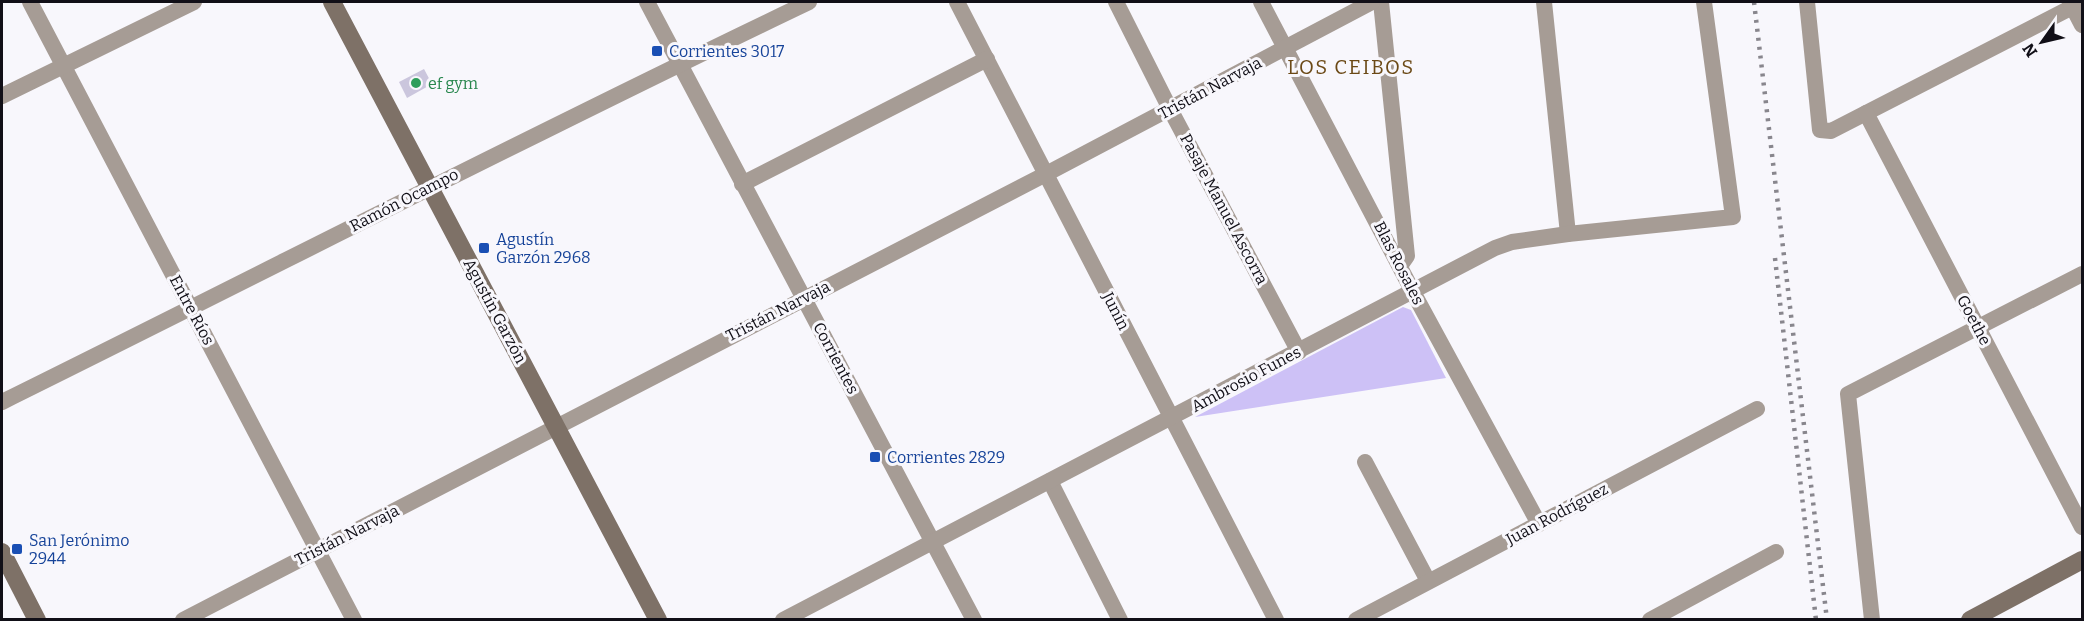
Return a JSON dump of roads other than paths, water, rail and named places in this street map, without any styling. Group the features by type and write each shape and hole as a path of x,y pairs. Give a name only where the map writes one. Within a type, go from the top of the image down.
{"main road":[{"name":"Agustín Garzón","path":"332,2 658,620"},
{"path":"2,552 37,620"},
{"path":"1970,620 2082,560"}],"street":[{"name":"Entre Ríos","path":"30,2 354,620"},
{"path":"2,96 194,2"},
{"name":"Corrientes","path":"647,2 974,620"},
{"name":"Ramón Ocampo","path":"2,402 680,63 809,2"},
{"name":"Junín","path":"957,2 1276,620"},
{"name":"Pasaje Manuel Ascorra","path":"1116,2 1170,109 1299,351"},
{"name":"Blas Rosales","path":"1261,2 1413,292 1539,524"},
{"name":"Tristán Narvaja","path":"183,620 1046,174 1372,2"},
{"path":"1381,2 1407,256 1401,266"},
{"path":"1544,2 1568,234"},
{"name":"Ambrosio Funes","path":"783,620 1512,242 1733,217 1704,2"},
{"path":"1807,2 1820,130 1831,131 2075,3 2082,25"},
{"path":"742,184 987,59"},
{"name":"Goethe","path":"1866,114 2082,527"},
{"path":"1872,620 1848,394 2082,274"},
{"name":"Juan Rodríguez","path":"1356,620 1757,409"},
{"path":"1365,462 1428,581"},
{"path":"1050,481 1120,620"},
{"path":"1650,620 1776,552"}],"railway":[{"path":"1754,2 1827,620"},
{"path":"1775,258 1816,620"}],"place":[{"name":"Corrientes 3017","path":"657,51"},
{"name":"ef gym","path":"416,83"},
{"name":"Agustín Garzón 2968","path":"484,248"},
{"name":"Corrientes 2829","path":"875,457"},
{"name":"San Jerónimo 2944","path":"17,549"}],"district":[{"name":"LOS CEIBOS","path":"1351,67"}]}
